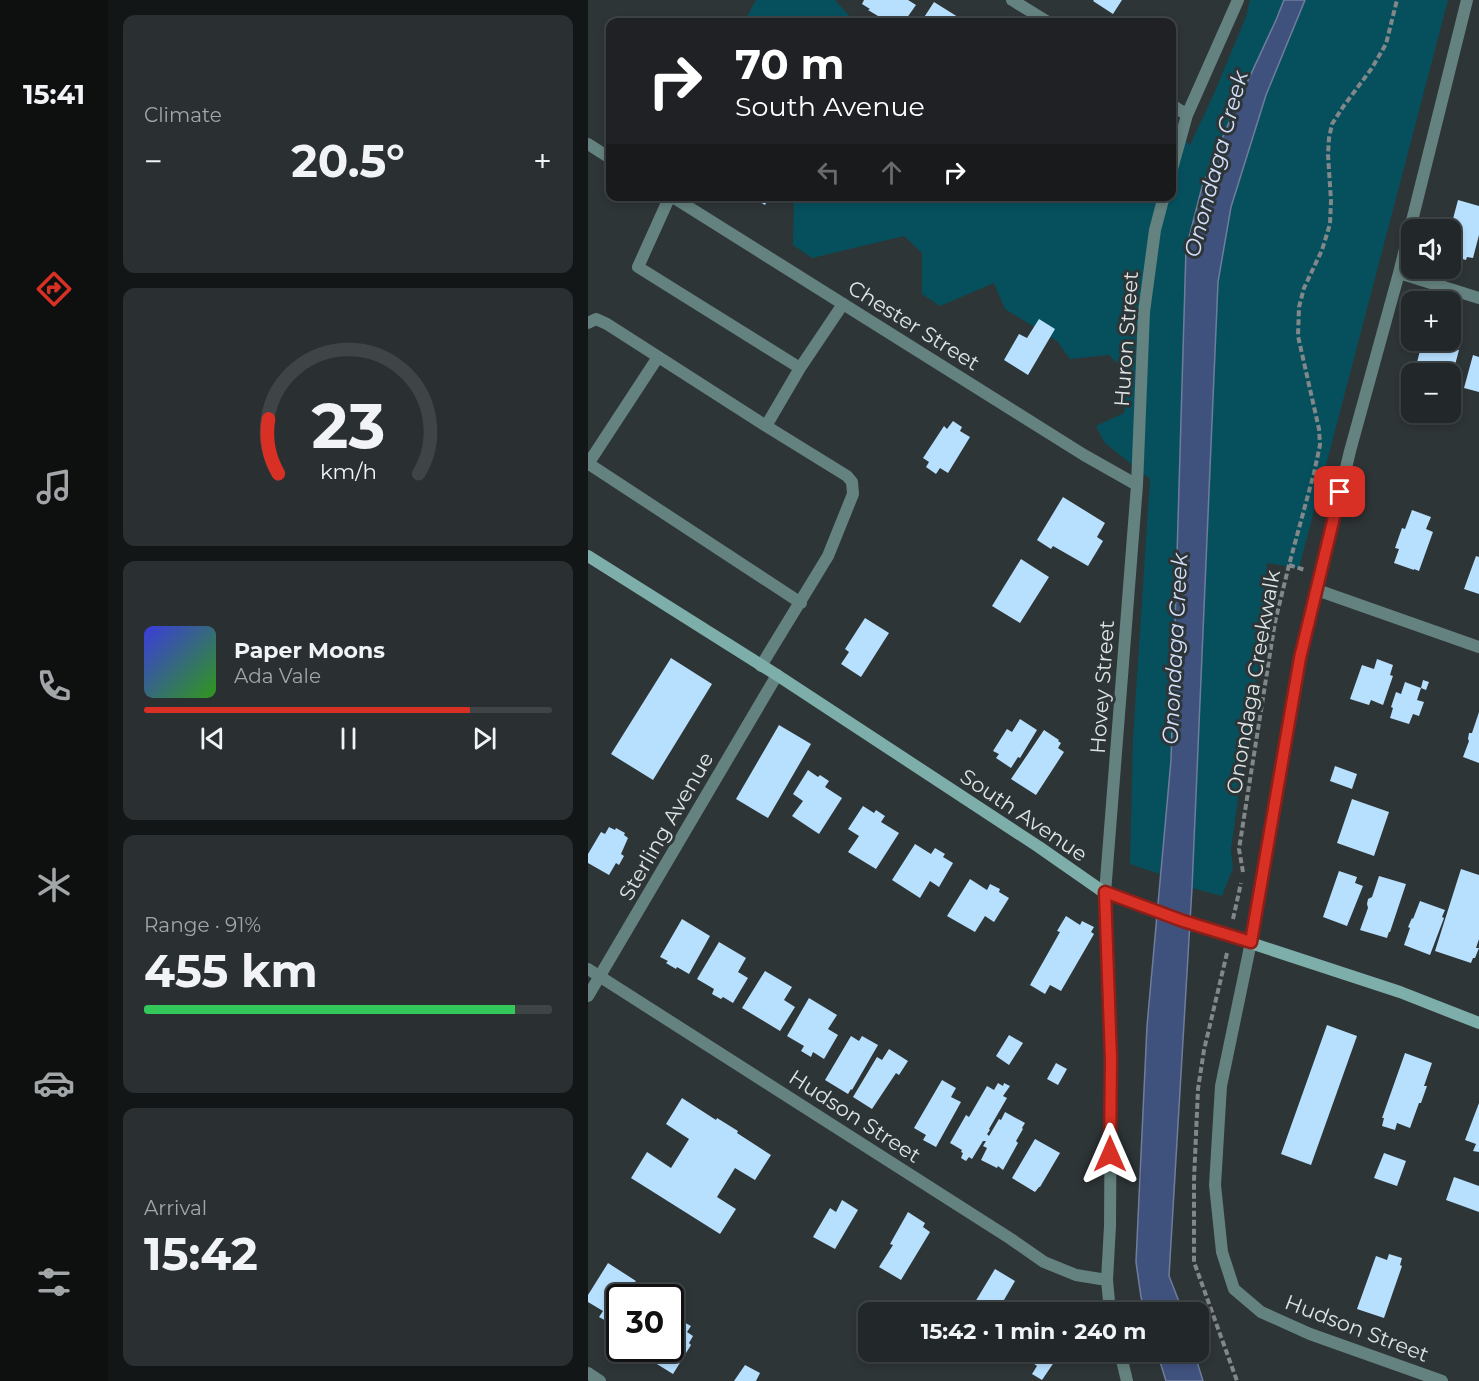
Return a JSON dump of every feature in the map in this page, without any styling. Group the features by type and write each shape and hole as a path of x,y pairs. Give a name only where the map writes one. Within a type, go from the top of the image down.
{"main road":[{"name":"South Avenue","path":"588,556 777,675 1105,892 1202,927 1400,992 1479,1023"}],"street":[{"path":"1012,0 1041,18"},
{"path":"1176,155 1187,115 1238,0"},
{"name":"Hudson Street","path":"1442,1381 1310,1334 1261,1312 1234,1289 1222,1252 1215,1185 1221,1086 1251,942 1300,658 1350,451 1399,273 1467,0"},
{"path":"1176,108 1187,115"},
{"path":"588,144 606,156"},
{"path":"669,201 638,267 800,369"},
{"name":"Chester Street","path":"679,201 1084,455 1137,485"},
{"name":"Huron Street","path":"1137,485 1144,312 1155,230 1163,201"},
{"path":"1399,273 1479,298"},
{"path":"766,426 843,304"},
{"path":"588,323 596,319 607,324 847,476 852,482 853,494 828,556 761,666"},
{"path":"658,357 588,465 801,603"},
{"name":"Hovey Street","path":"1109,1302 1107,1280 1110,1226 1111,1059 1105,892 1137,485"},
{"path":"1317,590 1479,647"},
{"name":"Sterling Avenue","path":"588,996 777,675"},
{"name":"Hudson Street","path":"588,969 1044,1262 1076,1275 1107,1280"},
{"path":"1122,1362 1127,1381"},
{"path":"588,1373 600,1381"}],"path":[{"name":"Onondaga Creekwalk","path":"1239,894 1244,870 1239,849 1275,622 1320,445 1319,429 1298,336 1299,307 1304,288 1322,250 1330,224 1329,138 1332,124 1372,68 1386,44 1397,0"}],"shaded area":[{"path":"756,0 835,0 851,18 746,18"},
{"path":"1250,0 1284,0 1202,187 1186,249 1171,760 1160,874 1130,864 1133,739 1150,479 1104,442 1096,426 1124,413 1129,375 1109,355 1070,359 1057,341 1005,309 994,283 940,306 922,294 922,253 904,236 812,258 793,245 794,201 1176,201 1176,133 1190,145 1246,17"},
{"path":"1305,0 1448,0 1299,568 1267,563 1261,652 1231,849 1233,868 1222,896 1192,888 1218,282 1231,207 1266,95"}],"water":[{"name":"Onondaga Creek","path":"1284,0 1305,0 1266,95 1231,207 1218,282 1192,888 1169,1276 1179,1302 1142,1302 1136,1262 1147,1026 1171,760 1186,249 1202,187"},
{"path":"1160,1362 1197,1362 1203,1381 1166,1381"}],"building":[{"path":"864,0 908,0 916,5 907,18 881,18 862,4"},
{"path":"1094,0 1122,0 1113,14"},
{"path":"934,2 958,17 957,18 924,18"},
{"path":"1458,200 1479,206 1479,235 1473,258 1461,259 1461,219 1453,219"},
{"path":"1039,319 1055,329 1028,375 1004,360 1019,334 1027,338"},
{"path":"1420,351 1459,351 1456,363 1417,363"},
{"path":"1473,355 1479,357 1479,392 1464,388"},
{"path":"953,421 962,427 960,431 970,437 948,473 940,468 936,474 926,467 929,462 923,458 944,426 947,429"},
{"path":"1063,497 1105,523 1097,537 1103,541 1088,566 1053,546 1051,549 1037,540"},
{"path":"1412,510 1431,517 1426,529 1433,532 1419,571 1394,563 1399,549 1395,548"},
{"path":"1476,556 1479,557 1479,594 1464,589"},
{"path":"1021,559 1049,577 1020,623 992,606"},
{"path":"865,618 889,633 861,677 841,664 849,652 845,649"},
{"path":"671,658 712,684 653,780 611,754"},
{"path":"1377,659 1393,665 1390,675 1393,676 1383,705 1371,700 1369,705 1350,699 1362,665 1374,669"},
{"path":"1423,680 1429,682 1426,690 1421,688"},
{"path":"1405,682 1421,688 1417,700 1424,702 1419,716 1413,714 1409,724 1390,718 1396,692 1401,694"},
{"path":"1479,712 1479,763 1463,757 1469,741 1469,733 1472,733"},
{"path":"1020,719 1037,730 1011,768 996,758 999,754 993,751 1007,729 1012,732"},
{"path":"779,725 811,744 768,818 736,799"},
{"path":"1044,730 1059,740 1061,743 1058,748 1064,752 1036,795 1011,779"},
{"path":"1335,766 1357,774 1352,789 1330,781"},
{"path":"808,770 829,781 825,787 842,798 819,834 792,816 803,801 793,794"},
{"path":"1352,799 1389,812 1374,856 1337,843"},
{"path":"863,806 874,813 876,810 885,816 881,822 899,833 876,869 848,852 859,836 848,829"},
{"path":"609,827 625,833 624,835 628,838 621,854 624,856 619,865 616,863 609,875 588,863 588,854 601,832 605,834"},
{"path":"915,844 931,854 935,848 953,863 939,887 930,881 920,898 892,880"},
{"path":"1461,869 1479,875 1479,939 1476,948 1479,948 1471,963 1435,951"},
{"path":"1339,871 1357,877 1355,883 1363,886 1347,926 1323,917"},
{"path":"1379,876 1406,884 1387,938 1360,930 1368,908 1368,899 1372,897"},
{"path":"970,879 987,890 990,884 1000,889 999,892 1009,898 994,922 985,916 975,932 947,916"},
{"path":"1420,901 1445,910 1430,955 1404,945 1410,928 1408,927"},
{"path":"1066,916 1080,925 1082,921 1094,927 1091,932 1094,934 1061,991 1050,985 1045,994 1030,985 1060,932 1057,931"},
{"path":"682,919 710,936 689,974 677,967 676,969 660,957"},
{"path":"719,942 746,958 738,972 748,978 733,1003 712,994 714,989 697,979"},
{"path":"765,971 792,987 784,1000 795,1007 780,1031 742,1008"},
{"path":"809,998 837,1015 828,1029 838,1035 824,1059 813,1052 811,1057 801,1051 804,1046 787,1036"},
{"path":"1327,1025 1357,1036 1311,1165 1281,1154"},
{"path":"1009,1035 1023,1043 1009,1065 996,1056"},
{"path":"851,1036 859,1041 862,1036 878,1045 848,1094 825,1080"},
{"path":"889,1049 908,1061 899,1075 896,1073 872,1109 853,1097 877,1057 882,1060"},
{"path":"1405,1053 1432,1063 1424,1086 1427,1086 1410,1128 1397,1123 1395,1130 1382,1126 1384,1118 1382,1118"},
{"path":"1056,1063 1067,1069 1058,1085 1047,1079"},
{"path":"942,1080 956,1088 951,1097 961,1102 936,1147 923,1140 926,1135 914,1128"},
{"path":"998,1083 1010,1086 1003,1096 1007,1098 987,1134 989,1136 1005,1112 1025,1123 1016,1141 1018,1143 1003,1170 981,1160 987,1148 983,1146 986,1141 983,1141 972,1159 969,1157 966,1161 961,1158 962,1150 950,1143 966,1115 969,1117 987,1086 994,1090"},
{"path":"682,1098 738,1131 737,1133 771,1155 755,1180 735,1168 717,1197 736,1209 720,1234 631,1178 647,1152 671,1168 689,1139 666,1124"},
{"path":"1479,1103 1479,1152 1473,1151 1476,1144 1465,1140"},
{"path":"1035,1139 1060,1153 1035,1192 1012,1178"},
{"path":"1384,1153 1406,1161 1397,1186 1374,1178"},
{"path":"1454,1177 1479,1186 1479,1212 1446,1200"},
{"path":"842,1200 858,1210 835,1249 813,1237 830,1208 836,1212"},
{"path":"908,1212 925,1223 923,1227 930,1232 901,1280 879,1267 893,1245 890,1244"},
{"path":"1389,1254 1402,1258 1400,1265 1402,1266 1384,1318 1357,1309 1376,1256 1387,1260"},
{"path":"608,1263 638,1284 606,1284 606,1321 599,1317 603,1311 588,1302 588,1295"},
{"path":"995,1269 1015,1281 1003,1302 975,1302"},
{"path":"684,1322 691,1326 687,1332 693,1336 689,1343 691,1345 684,1356"},
{"path":"654,1362 680,1362 673,1374"},
{"path":"1032,1362 1054,1362 1042,1380 1032,1374 1037,1366"},
{"path":"745,1365 760,1373 756,1381 734,1381"}],"route":[{"path":"1110,1154 1111,1059 1105,892 1183,921 1251,942 1300,658 1340,492"}]}
